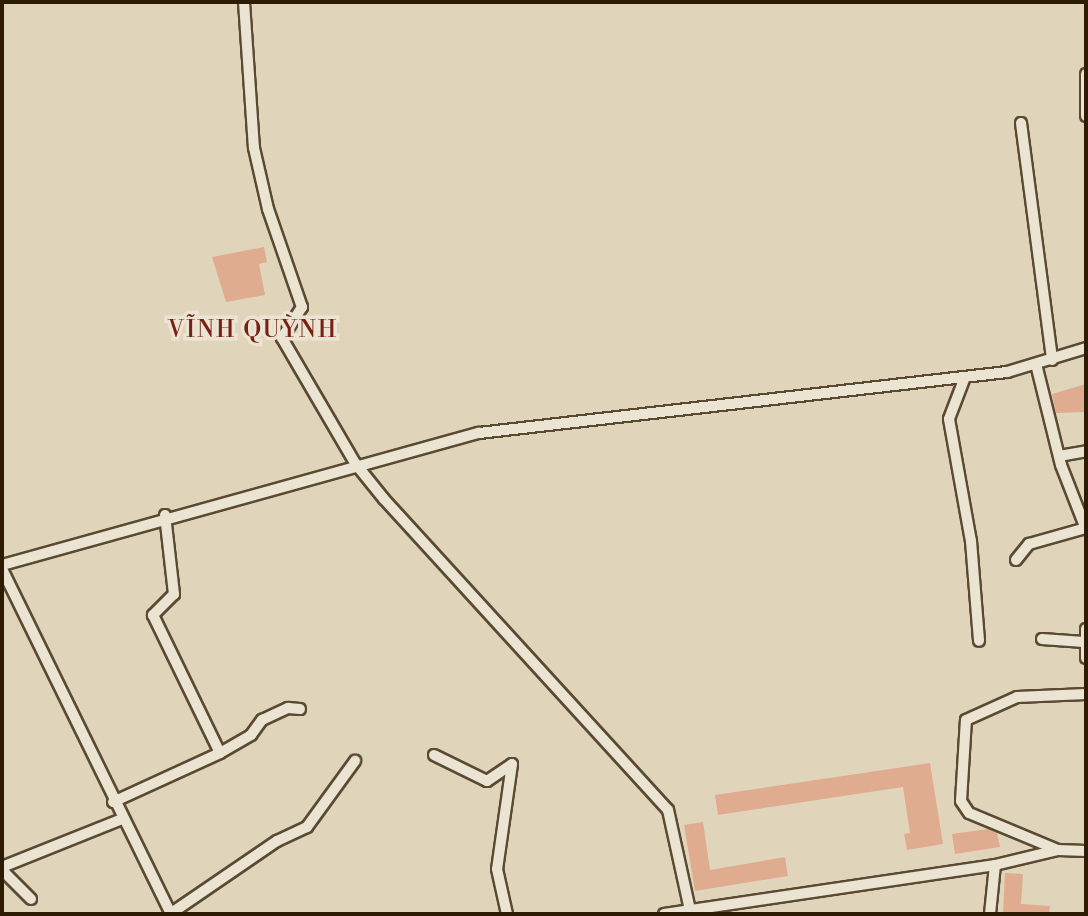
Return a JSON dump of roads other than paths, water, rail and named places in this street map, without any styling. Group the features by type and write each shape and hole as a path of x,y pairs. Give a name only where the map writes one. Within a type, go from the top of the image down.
{"street":[{"path":"244,2 254,148 268,209 302,307 282,338 355,463 668,810 690,910"},
{"path":"1086,74 1086,116"},
{"path":"1021,123 1052,360"},
{"path":"355,761 307,827 277,841 171,914 113,802 2,567 165,516 355,463 479,433 965,377 1036,364 1086,348"},
{"path":"1016,560 1029,544 1086,528 1059,456 1036,364"},
{"path":"965,377 949,419 971,541 979,641"},
{"path":"1059,456 1086,452"},
{"path":"165,516 174,594 153,615 220,753"},
{"path":"1086,629 1086,658"},
{"path":"1042,639 1084,642"},
{"path":"1058,850 969,813 961,801 966,720 1017,697 1086,694"},
{"path":"113,802 220,753 251,735 262,720 288,708 300,709"},
{"path":"434,755 486,780 512,764 497,869 507,914"},
{"path":"31,899 2,869 122,819"},
{"path":"666,914 995,865 1058,850 1086,851"},
{"path":"990,914 995,865"}],"district":[{"name":"VĨNH QUỲNH","path":"253,330"}]}
